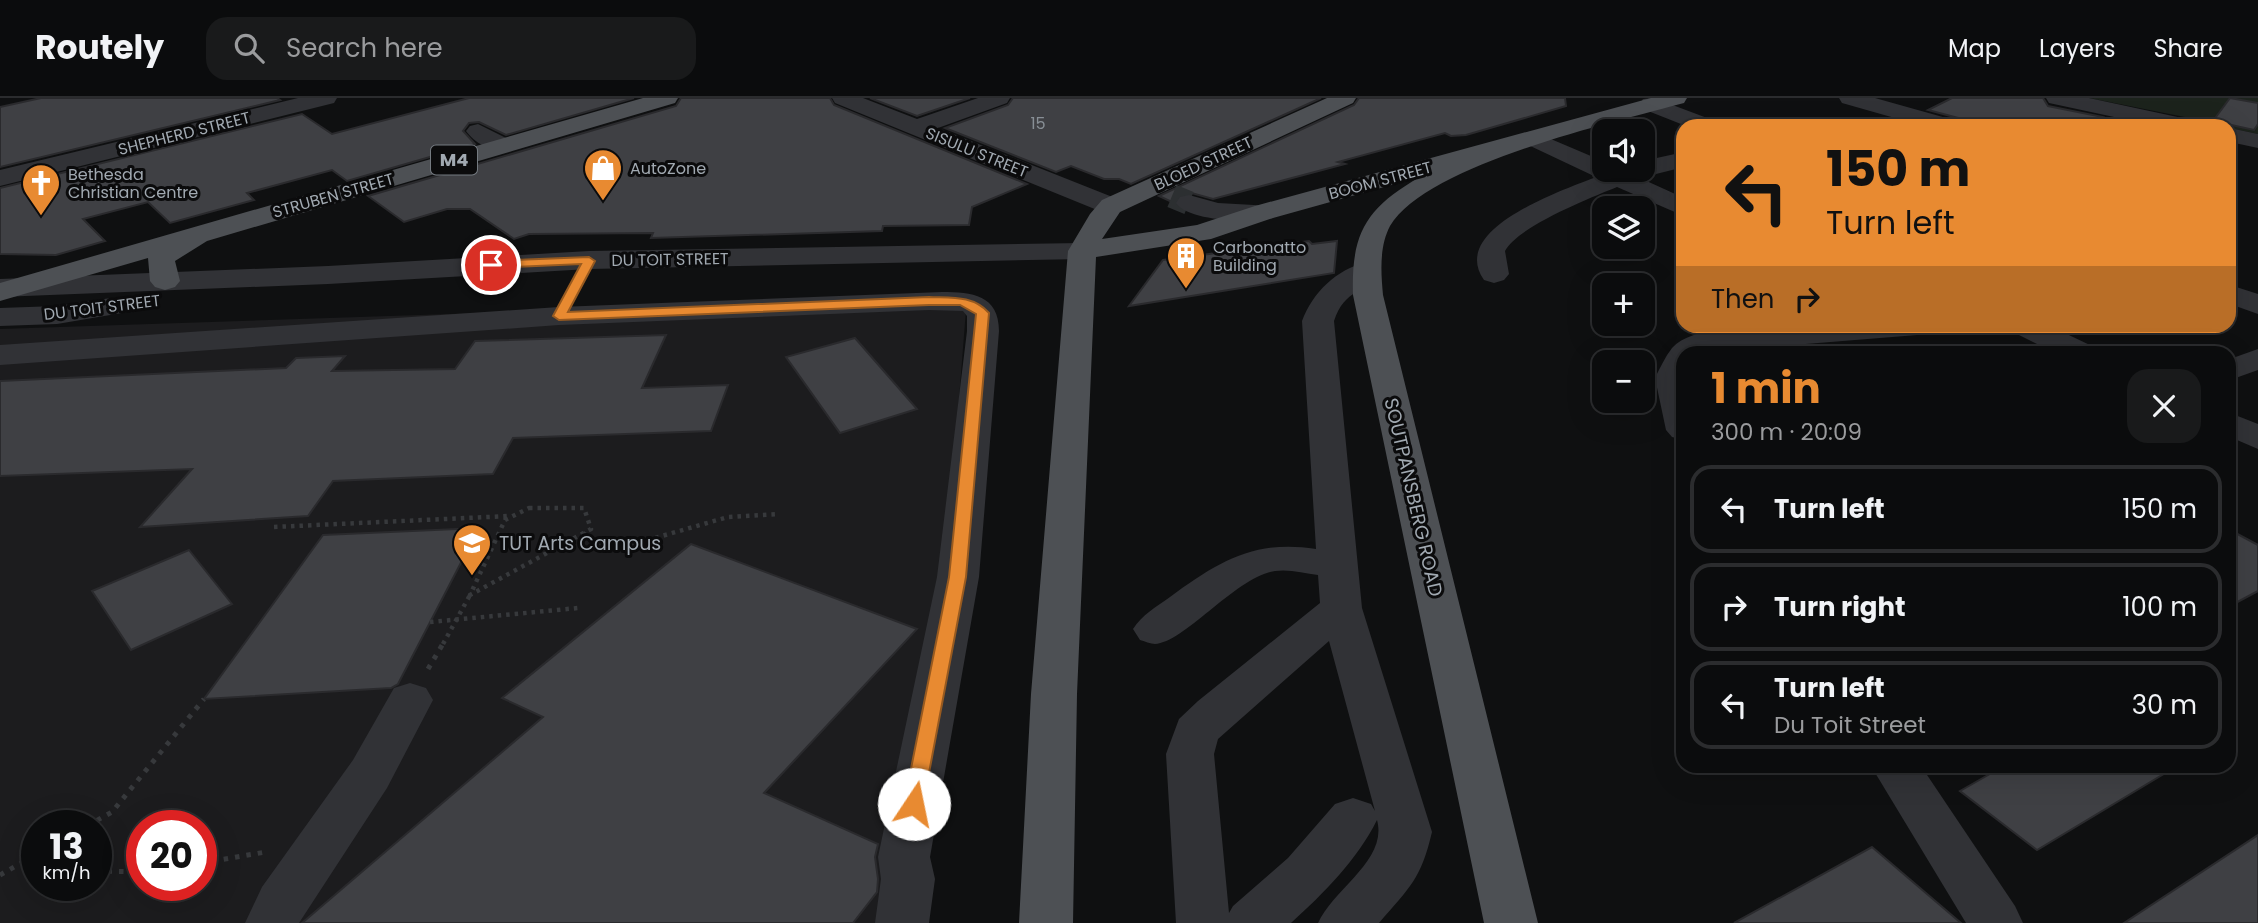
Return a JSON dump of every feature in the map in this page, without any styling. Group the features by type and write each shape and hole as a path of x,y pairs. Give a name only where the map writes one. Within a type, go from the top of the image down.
{"main road":[{"name":"STRUBEN STREET","path":"3,290 667,98"},
{"name":"BLOED STREET","path":"1098,224 1170,196 1345,98"},
{"name":"BOOM STREET","path":"1098,224 1201,233 1257,214 1676,98"},
{"name":"SOUTPANSBERG ROAD","path":"1511,923 1370,307 1366,271 1372,234 1390,210 1409,193 1521,141"},
{"path":"1046,923 1054,694 1098,224 1199,222 1257,214"},
{"path":"165,281 161,260 167,253 187,242 242,222"}],"street":[{"name":"SHEPHERD STREET","path":"0,178 326,98"},
{"name":"SISULU STREET","path":"843,98 915,128 1098,224"},
{"path":"915,128 999,98"},
{"path":"1850,98 1924,119"},
{"path":"2057,98 2155,119"},
{"path":"1651,104 1688,119"},
{"path":"478,131 503,146"},
{"path":"2236,136 2258,141"},
{"path":"1521,141 1592,161"},
{"path":"1655,166 1676,161"},
{"path":"1494,274 1489,254 1494,243 1503,235 1612,182"},
{"path":"1647,182 1676,202"},
{"path":"1170,196 1226,212 1257,214"},
{"name":"DU TOIT STREET","path":"3,290 589,261 929,253 1098,224"},
{"name":"DU TOIT STREET","path":"929,253 1098,224"},
{"path":"559,316 589,261"},
{"path":"379,329 419,269"},
{"path":"1345,923 1398,864 1406,832 1338,587 1318,321 1324,303 1339,288 1366,271"},
{"name":"DU TOIT STREET","path":"0,317 70,313 328,275"},
{"path":"2236,296 2258,305"},
{"path":"0,355 559,316 929,301 961,302 975,307 982,313 958,577 904,857 908,879 902,923"},
{"path":"1695,346 1711,340 1814,333"},
{"path":"2040,333 2067,346"},
{"path":"2236,368 2258,359"},
{"path":"1676,370 1672,378 1676,395"},
{"path":"2236,427 2258,438"},
{"path":"1155,629 1239,571 1259,562 1292,559 1338,587"},
{"path":"1203,923 1190,754 1196,732 1338,587"},
{"path":"272,923 281,903 370,774 410,700"},
{"path":"1900,773 1996,923"},
{"path":"1252,923 1303,880 1334,847 1353,818"}],"path":[{"path":"410,700 458,619 469,595 505,520 529,508 584,508 591,528 469,595"},
{"path":"583,533 597,543 634,544 728,517 779,513"},
{"path":"274,527 514,516"},
{"path":"430,622 578,608"},
{"path":"112,812 204,699"},
{"path":"0,875 21,863"}],"shaded area":[{"path":"2089,98 2258,98 2258,134 2236,129 2236,119 2195,119"},
{"name":"TUT Arts Campus","path":"967,297 918,923 0,923 0,329"}],"building":[{"path":"41,98 280,100 0,167 0,107"},
{"path":"469,98 634,98 506,135 479,122 469,123 463,131 475,144 347,181 332,170 247,193 254,200 170,223 148,202 83,219 105,241 56,255 0,254 0,188 302,114 332,134"},
{"path":"681,98 830,98 834,105 1027,184 972,207 969,225 883,226 882,231 651,238 653,233 529,234 514,239 470,209 447,209 404,222 368,196 676,106"},
{"path":"870,98 970,98 917,116"},
{"path":"1013,98 1321,98 1131,184 1119,179 1104,179 1071,166 1056,172 945,128 1008,105"},
{"path":"1359,98 1565,98 1566,106 1466,135 1451,136 1445,133 1338,162 1345,164 1213,199 1188,192 1178,196 1174,203 1159,196 1354,105"},
{"path":"1952,98 2043,98 2048,106 2103,117 1959,119 1928,110"},
{"path":"2230,98 2258,103 2258,124 2254,130 2236,126 2236,119 2214,119"},
{"name":"Carbonatto Building","path":"1309,241 1312,244 1337,241 1334,273 1129,306 1163,260"},
{"path":"666,335 642,388 728,385 711,431 513,438 493,474 333,481 308,516 140,527 192,469 0,476 0,381 286,368 296,358 345,356 332,371 455,369 475,341"},
{"path":"855,338 917,409 840,433 786,357"},
{"path":"479,528 398,684 391,688 204,699 323,535"},
{"path":"2236,533 2258,545 2258,591 2236,603"},
{"path":"691,544 917,629 764,793 878,844 875,857 877,892 853,923 302,923 543,717 502,698"},
{"path":"189,550 232,604 131,650 92,591"},
{"path":"1992,773 2165,773 2037,850 1960,791"},
{"path":"2258,835 2258,923 2124,923"},
{"path":"1872,847 1961,923 1734,923"}],"tunnel":[{"path":"1172,196 1189,203"}],"place":[{"name":"AutoZone","path":"603,202"},
{"name":"Bethesda Christian Centre","path":"41,217"},
{"name":"Carbonatto Building","path":"1186,290"},
{"name":"TUT Arts Campus","path":"472,577"}],"route":[{"path":"491,265 589,261 559,316 929,301 961,302 979,309 982,313 983,331 958,577 914,804"}]}
